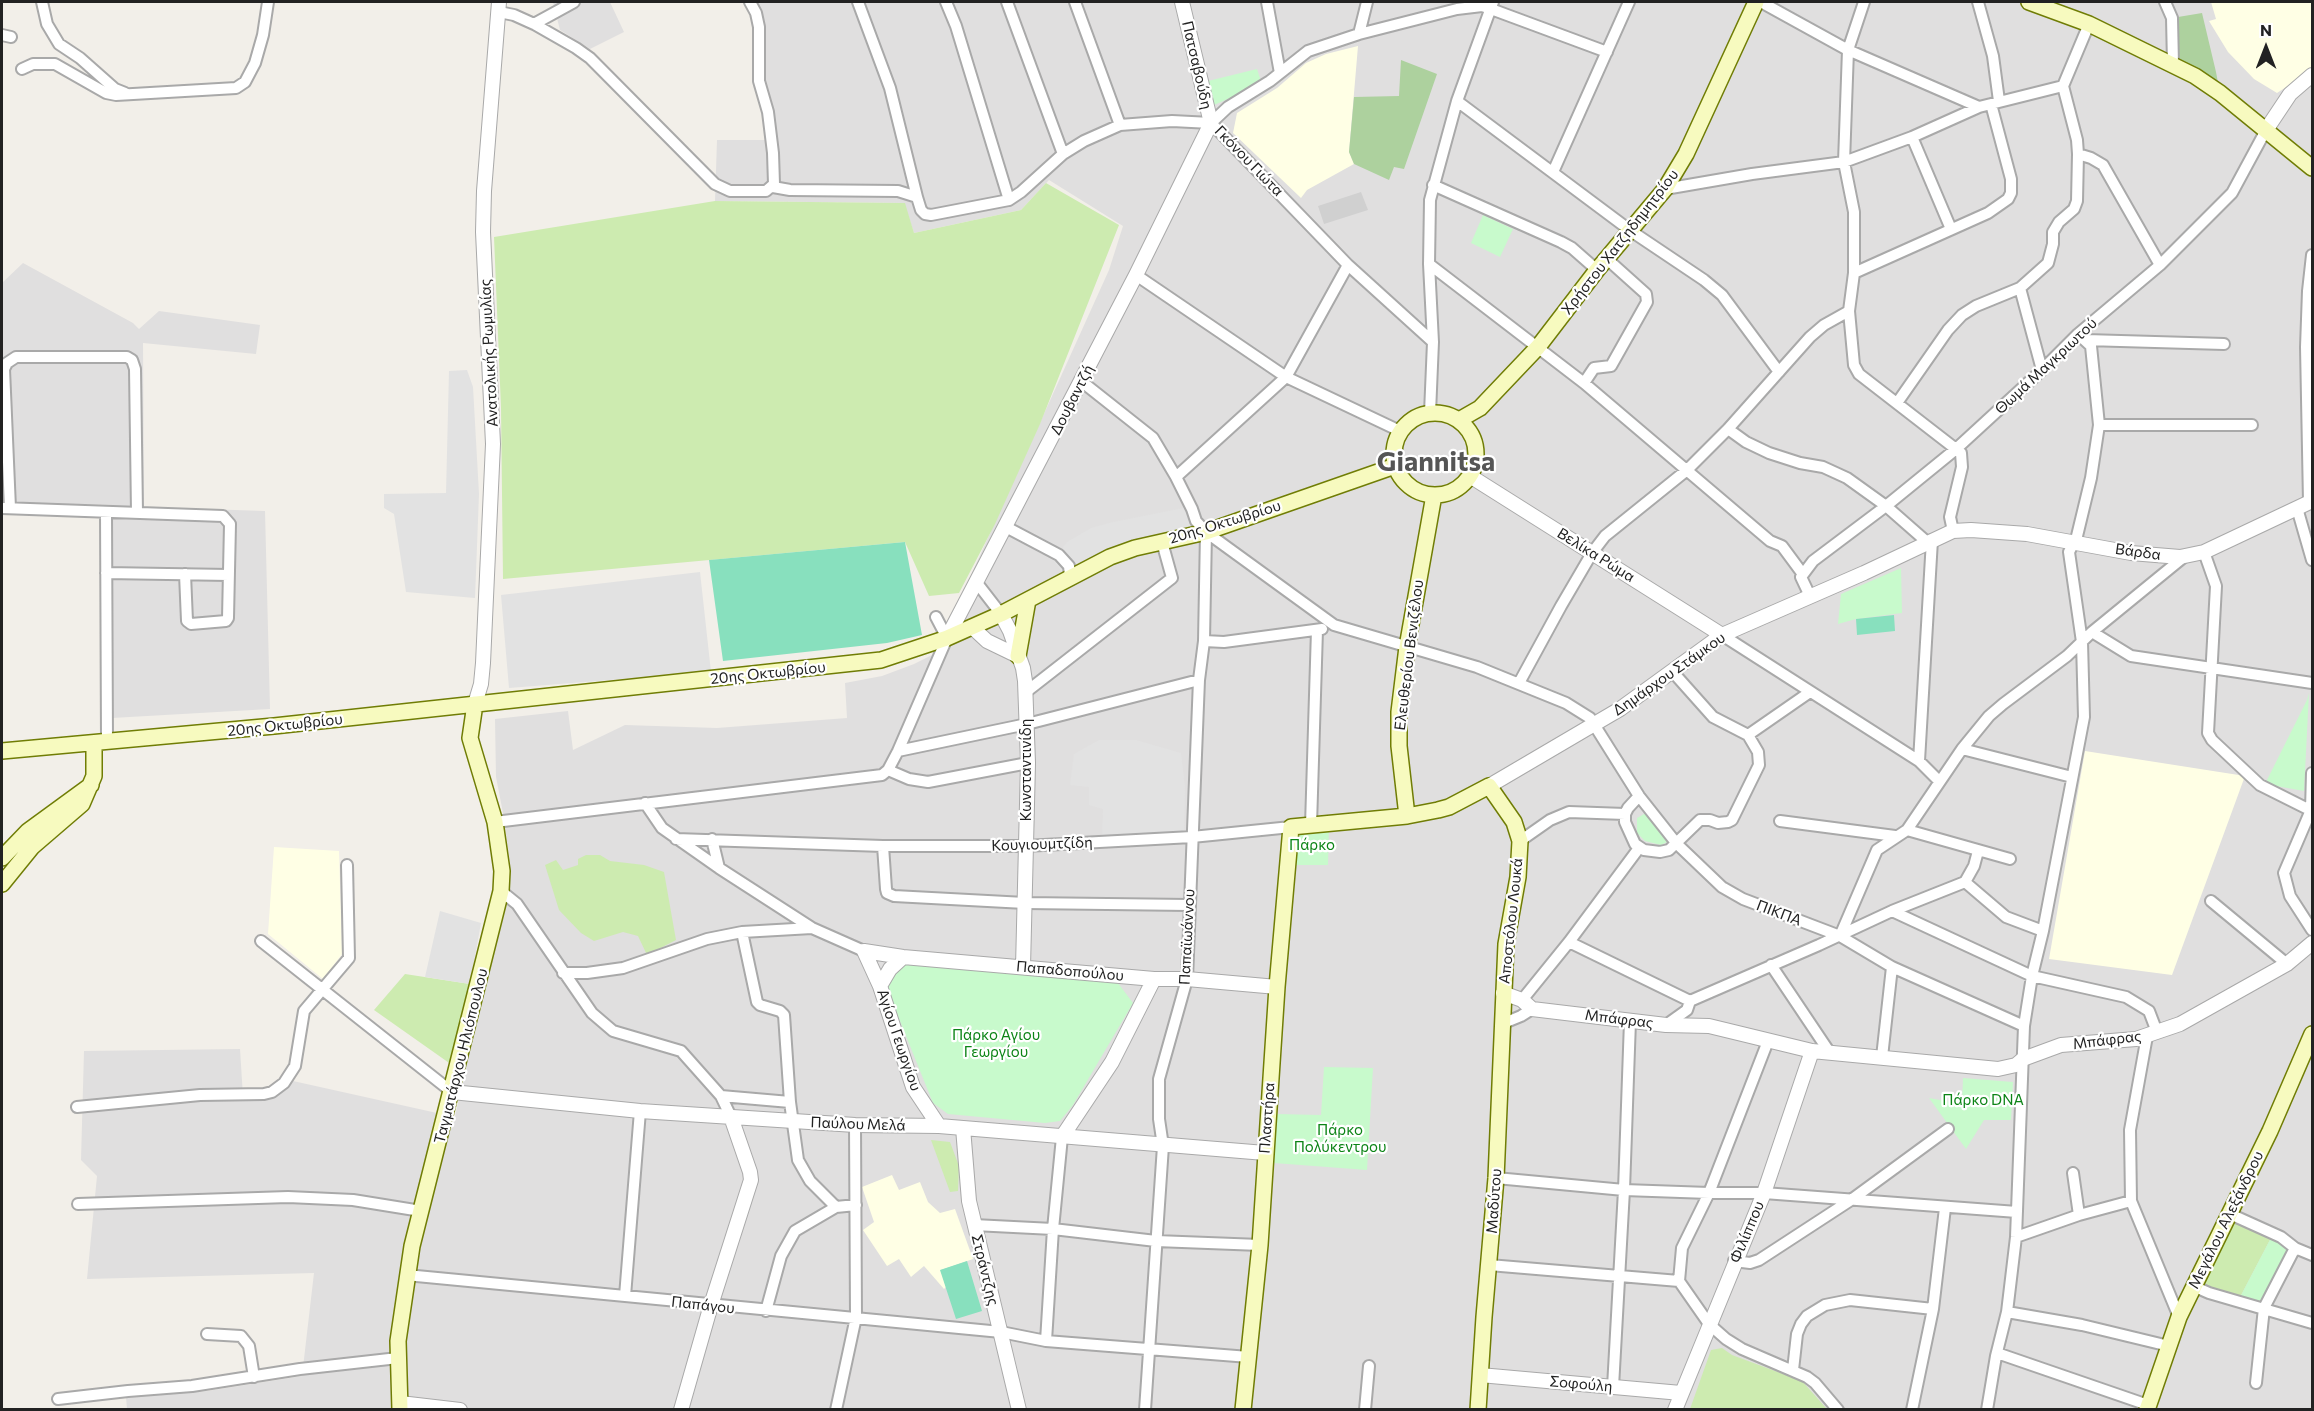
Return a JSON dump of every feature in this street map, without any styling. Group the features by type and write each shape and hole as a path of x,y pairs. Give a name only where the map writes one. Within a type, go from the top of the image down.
{"main road":[{"name":"Χρήστου Χατζηδημητρίου","path":"1459,420 1480,408 1538,347 1602,264 1665,189 1686,154 1759,2"},
{"path":"2029,2 2089,24 2173,64 2220,93 2313,168"},
{"path":"1430,413 1446,414 1459,420 1471,434 1474,442 1475,461 1470,476 1454,490 1434,495 1414,489 1399,475 1395,466 1394,444 1400,430 1413,418 1430,413"},
{"name":"20ης Οκτωβρίου","path":"2,751 262,728 854,664 899,656 1001,614 1110,557 1206,532 1395,466"},
{"name":"Ελευθερίου Βενιζέλου","path":"1407,816 1399,746 1399,712 1407,647 1434,495"},
{"path":"1018,656 1028,600"},
{"name":"Ταγματάρχου Ηλιόπουλου","path":"400,1406 398,1341 406,1275 501,891 502,871 495,822 470,738 475,704"},
{"path":"2,884 32,847 82,804 91,785 101,742"},
{"path":"2,858 14,844 45,817 91,785"},
{"name":"Κουγιουμτζίδη","path":"1291,827 1407,816 1449,807 1488,786"},
{"name":"Αποστόλου Λουκά","path":"1488,786 1514,822 1520,841 1518,877 1506,944 1503,993"},
{"name":"Πλαστήρα","path":"1243,1410 1260,1245 1277,987 1291,827"},
{"name":"Μαδύτου","path":"1478,1410 1496,1178 1504,1023 1503,993"},
{"name":"Μεγάλου Αλεξάνδρου","path":"2147,1407 2193,1286 2270,1131 2313,1034"}],"street":[{"path":"42,2 48,24 59,44 80,58 115,89 128,95"},
{"path":"22,69 33,64 55,64 106,93 128,95 236,88 245,82 259,50 268,2"},
{"path":"534,24 574,2"},
{"path":"750,2 756,13 759,27 759,81 768,112 774,167 773,187"},
{"path":"858,2 890,88 917,197"},
{"path":"946,2 956,26 1009,200"},
{"path":"1007,2 1063,154"},
{"path":"1075,2 1120,125"},
{"name":"Πατσαβούδη","path":"1182,2 1211,123 1194,160"},
{"path":"1267,2 1280,73"},
{"path":"1359,34 1367,2"},
{"path":"1436,13 1440,2"},
{"path":"1553,172 1629,2"},
{"path":"1759,2 1848,50 1979,107"},
{"path":"1864,2 1848,50 1845,162 1854,212 1854,273 1849,311 1856,371 1961,453 1962,467 1950,517 1953,531"},
{"path":"1854,273 2002,205 2011,193 2011,178 1995,102 1993,56 1978,2"},
{"path":"2165,2 2172,18 2173,64"},
{"path":"1211,123 1228,107 1280,73 1308,51 1359,34 1467,7 1492,5 1607,52"},
{"path":"1430,413 1433,342 1429,212 1433,185 1458,101 1492,5"},
{"path":"499,7 534,24 591,58 721,188 730,191 766,191 773,187 790,190 898,190 917,197"},
{"name":"Ανατολικής Ρωμυλίας","path":"475,704 481,684 483,663 494,444 483,232 484,191 499,7"},
{"path":"1897,403 1948,330 1962,315 1976,306 2020,288 2048,263 2054,244 2053,232 2059,222 2076,206 2078,154 2063,86 2089,24"},
{"path":"2266,130 2290,94 2313,75"},
{"path":"1665,189 1752,174 1845,162 1912,137 1979,107 2063,86"},
{"path":"1458,101 1630,231 1704,280 1722,295 1779,372"},
{"name":"Γκόνου Γιώτα","path":"917,197 921,210 931,215 1009,200 1063,154 1101,132 1120,125 1172,121 1211,123 1348,265 1433,342"},
{"name":"Θωμά Μαγκριωτού","path":"1801,575 1813,561 1956,449 2160,265 2232,194 2266,130"},
{"path":"1912,137 1951,229"},
{"path":"2078,154 2103,165 2160,265"},
{"name":"Δουβαντζή","path":"947,638 1082,381 1194,160"},
{"path":"1433,185 1561,242 1602,264 1646,294 1647,302 1611,366 1594,368 1584,383"},
{"path":"2313,255 2306,347 2306,504 2313,560"},
{"path":"1430,264 1584,383 1770,541 1782,546 1801,575 1810,596"},
{"path":"1176,477 1286,377 1348,265"},
{"path":"1136,275 1286,377 1400,430"},
{"path":"2020,288 2042,370"},
{"path":"1519,683 1592,553 1605,536 1687,470 1728,429 1810,336 1849,311"},
{"path":"2082,337 2224,344"},
{"path":"1987,1410 2007,1312 2016,1237 2024,1026 2084,717 2082,642 2069,552 2077,536 2091,478 2098,425 2091,346 2082,337"},
{"path":"137,513 135,369 132,360 127,357 16,357 7,363 4,369 6,508 106,512 223,516 230,524 228,618 226,621 190,624 186,618 185,574"},
{"path":"1082,381 1153,438 1176,477 1196,520 1206,532 1334,625 1477,667 1566,703 1590,718 1595,724"},
{"path":"2098,425 2252,425"},
{"path":"1728,429 1746,442 1769,453 1830,470 1847,478 1886,506 1927,542 1932,540 1919,760"},
{"name":"Βελίκα Ρώμα","path":"1470,476 1722,635"},
{"name":"Βάρδα","path":"1953,531 2002,531 2073,541 2131,553 2180,557 2204,552 2306,504"},
{"path":"101,742 106,512"},
{"path":"1006,527 1059,555 1069,566 1070,576"},
{"name":"Δημάρχου Στάμκου","path":"1488,786 1620,710 1722,635 1953,531"},
{"name":"Παπαϊωάννου","path":"1145,1410 1163,1146 1159,1119 1159,1079 1187,980 1199,680 1204,641 1206,532"},
{"path":"1026,692 1172,578 1162,542"},
{"path":"2204,552 2216,586 2208,733 2212,740 2260,785 2312,810"},
{"path":"1840,936 1877,850 1907,830 1962,749 2003,704 2055,667 2092,632 2185,556"},
{"path":"106,573 229,575"},
{"path":"977,583 1001,614"},
{"name":"Κωνσταντινίδη","path":"1001,614 1010,631 1023,668 1026,692 1028,763 1023,967"},
{"path":"495,822 874,777 888,770 898,751 947,638 936,617"},
{"path":"1204,641 1224,642 1317,630 1334,625"},
{"path":"972,627 987,641 1018,656"},
{"path":"1311,825 1317,630"},
{"path":"2092,632 2131,656 2313,683"},
{"path":"1722,635 1919,760 1939,781"},
{"path":"1625,814 1630,836 1639,848 1660,852 1669,850 1700,820 1723,824 1731,820 1759,765 1758,752 1748,735 1713,717 1672,671"},
{"path":"898,751 1027,724 1199,680"},
{"path":"1748,735 1810,692"},
{"name":"ΠΙΚΠΑ","path":"1595,724 1639,796 1677,844 1714,881 1733,894 1840,936 1892,967 2024,1026"},
{"path":"1962,749 2072,777"},
{"path":"888,770 909,779 928,782 1028,763"},
{"path":"2313,772 2312,810 2284,873 2290,896 2313,930"},
{"path":"1625,814 1639,796"},
{"path":"645,803 662,828 719,868 812,928 864,951"},
{"path":"1520,841 1550,820 1569,812 1625,814"},
{"path":"1780,821 1895,836"},
{"name":"Κουγιουμτζίδη","path":"676,838 884,846 1025,846 1192,837 1291,827"},
{"path":"1907,830 2010,859"},
{"path":"712,839 719,868"},
{"path":"884,846 886,889 890,895 1025,903 1190,905"},
{"path":"1504,1023 1527,1004 1569,942 1639,848"},
{"path":"1666,1025 1687,1010 1690,1001 1892,911 1965,882 1974,866 1978,851"},
{"path":"77,1107 200,1095 272,1092 291,1075 295,1066 304,1011 349,957 347,865"},
{"path":"1965,882 2006,917 2043,931"},
{"path":"501,891 517,904 563,973 602,1023 613,1031 628,1037 663,1044 681,1051 721,1096 750,1172 751,1180 711,1305 681,1410"},
{"path":"2211,901 2287,964"},
{"path":"1892,911 2032,976 2126,997 2149,1011 2152,1034 2130,1130 2131,1201 2180,1317"},
{"path":"563,973 587,973 623,968 707,939 742,932 812,928"},
{"path":"742,932 757,1002 780,1011 784,1015 790,1102 798,1160 810,1181 836,1207"},
{"path":"261,941 452,1092"},
{"path":"1569,942 1690,1001"},
{"name":"Μπάφρας","path":"1503,993 1527,1004 1630,1021 1718,1027 1812,1051 1998,1069 2016,1065 2023,1059 2061,1045 2125,1040 2180,1024 2287,964 2313,943"},
{"name":"Παπαδοπούλου","path":"864,951 903,957 1154,979 1277,987"},
{"name":"Αγίου Γεωργίου","path":"864,951 880,986 913,1088 939,1126"},
{"path":"880,986 890,969 903,957"},
{"path":"1771,965 1830,1053"},
{"path":"1882,1058 1892,967"},
{"path":"1046,1341 1062,1137 1112,1062 1154,979"},
{"path":"1613,1387 1624,1190 1630,1021"},
{"path":"1768,1041 1709,1194 1682,1248 1679,1281 1709,1324 1732,1343 1793,1370 1815,1383 1838,1410"},
{"name":"Φιλίππου","path":"1675,1410 1734,1261 1764,1193 1812,1051"},
{"name":"Παύλου Μελά","path":"452,1092 640,1111 855,1125 939,1126 1265,1153"},
{"path":"721,1096 790,1102"},
{"path":"625,1296 640,1111"},
{"path":"836,1410 856,1317 855,1125"},
{"name":"Στράντζης","path":"963,1128 967,1189 974,1225 1019,1410"},
{"path":"1734,1261 1754,1262 1851,1200 1948,1129"},
{"path":"2073,1173 2079,1215"},
{"path":"1496,1178 1624,1190 1709,1194 1764,1193 2017,1212"},
{"path":"78,1204 288,1197 353,1200 421,1210"},
{"path":"2016,1237 2079,1215 2131,1201"},
{"path":"766,1311 778,1266 790,1237 801,1227 836,1207 856,1205"},
{"path":"1912,1410 1933,1309 1945,1208"},
{"path":"2230,1214 2313,1255"},
{"path":"974,1225 1053,1229 1156,1241 1260,1245"},
{"path":"2256,1383 2264,1308 2295,1248"},
{"path":"1489,1265 1679,1281"},
{"name":"Παπάγου","path":"406,1275 766,1311 856,1317 1000,1332 1046,1341 1249,1357"},
{"path":"2193,1286 2209,1293 2313,1323"},
{"path":"1793,1370 1797,1334 1801,1324 1807,1316 1825,1305 1851,1300 1933,1309"},
{"path":"2007,1312 2082,1325 2169,1346"},
{"path":"207,1334 241,1336 249,1346 254,1377"},
{"path":"1997,1353 2147,1407"},
{"path":"58,1399 192,1386 300,1369 398,1358"},
{"path":"1365,1410 1369,1365"},
{"name":"Σοφούλη","path":"1480,1375 1681,1393"},
{"path":"400,1406 460,1410"}],"shaded area":[{"path":"553,2 610,2 624,32 590,49 560,30"},
{"path":"754,2 2312,2 2312,1409 127,1409 126,1397 207,1391 302,1376 314,1273 87,1279 97,1176 81,1160 84,1051 240,1049 243,1097 269,1097 293,1081 455,1117 508,890 510,862 496,777 495,719 568,711 573,750 625,725 717,728 847,718 845,683 882,676 914,664 952,645 948,626 1109,270 1123,226 1049,180 1021,210 914,233 904,203 715,201 717,140 777,140 774,111 765,82 765,24"},
{"path":"2211,2 2312,3 2312,70 2277,93 2254,79 2228,52 2209,21 2216,19"},
{"path":"1358,46 1349,152 1354,164 1307,190 1301,198 1233,133 1237,113 1277,88 1306,63 1326,54"},
{"path":"1361,192 1368,210 1324,224 1318,206"},
{"path":"23,263 133,323 139,329 159,311 260,325 256,354 143,343 144,507 265,511 270,709 112,718 112,505 15,503 9,367 2,363 2,283"},
{"path":"467,370 473,387 479,494 475,598 406,592 394,514 384,508 384,494 446,493 449,371"},
{"path":"1193,506 1201,526 1064,575 1053,560 1067,542 1091,528"},
{"path":"700,572 711,672 509,688 501,595"},
{"path":"1099,740 1136,740 1181,753 1185,787 1184,838 1102,837 1103,809 1089,805 1089,787 1070,785 1074,754"},
{"path":"2085,751 2245,776 2172,975 2049,959"},
{"path":"274,847 339,851 342,954 323,979 268,934"},
{"path":"440,911 481,923 470,984 425,977"},
{"path":"892,1175 899,1190 920,1182 928,1202 940,1213 955,1209 973,1259 941,1270 946,1287 944,1289 924,1266 911,1277 899,1259 887,1266 863,1230 874,1222 862,1187"}],"green space":[{"path":"2202,13 2220,93 2173,64 2172,18"},
{"path":"1401,60 1437,74 1404,169 1394,167 1389,180 1354,164 1349,152 1354,97 1399,96"},
{"path":"1257,69 1262,84 1214,105 1208,81"},
{"path":"1046,183 1119,225 1040,424 995,524 959,593 929,596 905,542 503,579 501,408 494,237 715,201 905,203 914,233 1021,210"},
{"path":"1483,215 1513,229 1500,257 1471,243"},
{"path":"905,542 922,635 887,643 723,661 709,560"},
{"path":"1901,568 1902,613 1856,619 1838,624 1841,594"},
{"path":"1894,615 1895,631 1857,635 1856,619"},
{"path":"2309,693 2304,791 2265,784 2307,700"},
{"path":"1646,813 1669,841 1661,845 1645,841 1637,833 1637,818"},
{"name":"Πάρκο","path":"1296,825 1329,825 1328,865 1294,865"},
{"path":"586,855 600,855 610,861 644,865 664,872 676,940 647,955 638,936 623,932 594,941 581,933 559,910 545,865 556,860 563,870 578,865 578,859"},
{"name":"Πάρκο Αγίου Γεωργίου","path":"907,960 1115,979 1133,1003 1073,1105 1060,1121 1045,1123 948,1114 933,1103 885,984"},
{"path":"405,974 470,984 452,1065 374,1010"},
{"name":"Πάρκο Πολύκεντρου","path":"1324,1067 1373,1068 1367,1170 1274,1163 1276,1114 1321,1115"},
{"name":"Πάρκο DNA","path":"1963,1078 2013,1082 2011,1120 1984,1120 1966,1149 1929,1098 1962,1104"},
{"path":"931,1140 950,1142 959,1166 958,1191 950,1192"},
{"path":"2230,1214 2273,1234 2238,1301 2193,1286"},
{"path":"2273,1234 2295,1248 2264,1308 2238,1301"},
{"path":"967,1261 982,1311 956,1319 940,1270"},
{"path":"1722,1348 1732,1355 1802,1381 1826,1408 1690,1409 1711,1350"}],"district":[{"name":"Giannitsa","path":"1436,462"}]}
